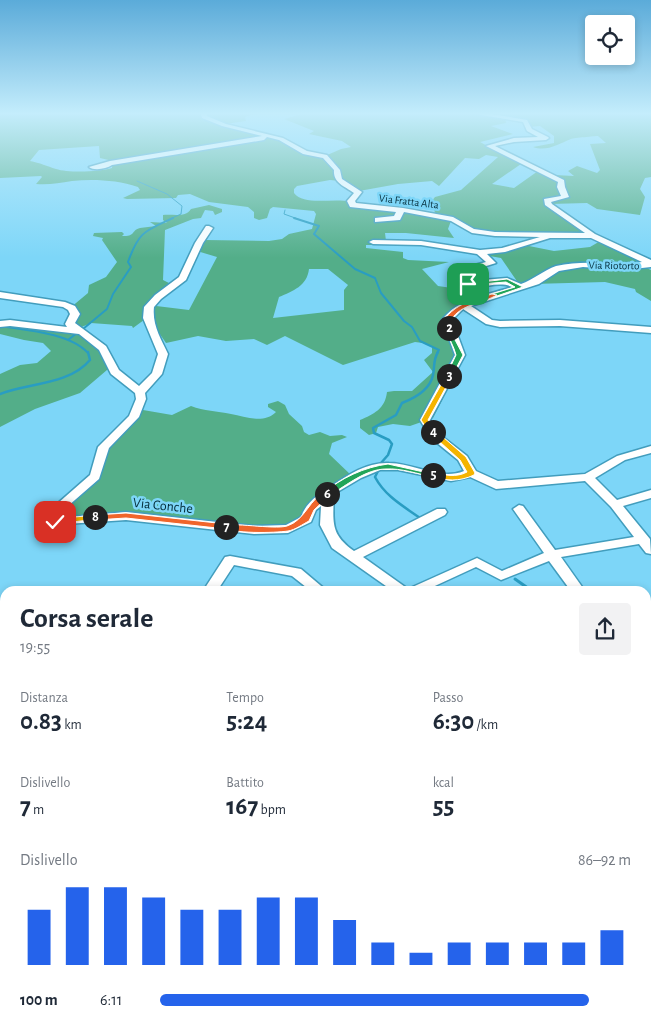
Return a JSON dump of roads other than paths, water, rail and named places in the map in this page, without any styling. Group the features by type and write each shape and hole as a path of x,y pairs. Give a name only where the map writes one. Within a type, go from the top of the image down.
{"street":[{"path":"92,167 122,162"},
{"name":"Via Fratta Alta","path":"330,162 337,170 337,178 358,192 351,201 353,205 401,210 452,219 472,231 495,234 592,236 640,257 651,264"},
{"path":"522,162 562,181 565,197 547,201 549,205 592,236"},
{"path":"378,220 397,218 401,210"},
{"path":"0,324 82,331 103,348 115,372 140,392 157,374 163,354 148,318 149,307 158,297 183,278 199,243 209,228"},
{"path":"373,242 421,243 480,252 523,246 552,235"},
{"path":"480,252 492,263 456,271 471,276 464,282 476,284 507,280 520,287"},
{"name":"Via Riotorto","path":"464,305 536,282 556,269 583,264 624,267 651,264"},
{"path":"0,295 65,305 72,308 75,314 70,324 76,329"},
{"path":"651,330 560,322 500,324 489,322 464,305 452,313 448,320 450,336 457,346 460,355 425,420 435,436 463,458 471,473 496,485 588,477 620,458 651,449"},
{"name":"Via Conche","path":"140,392 141,399 134,417 104,447 95,476 55,512 51,518 55,522 126,516 254,530 288,529 306,519 310,509 328,493"},
{"path":"395,586 353,558 337,544 326,525 328,493 353,477 380,467 388,466 424,472 444,478 462,478 471,473"},
{"path":"588,477 615,504 647,544"},
{"path":"615,504 651,494"},
{"path":"519,509 574,586"},
{"path":"353,558 441,512"},
{"path":"424,586 477,562 500,576 551,555 647,544"},
{"path":"213,586 230,560 296,572 314,586"}],"waterway":[{"path":"137,181 167,194 182,206 181,214 170,219"},
{"path":"285,210 284,214 298,219"},
{"path":"83,329 107,309 113,294 131,267 128,262 136,244 144,233 173,218"},
{"path":"294,218 319,226 314,234 355,269 375,278 381,293 404,321 412,327 420,341 439,350 437,353"},
{"path":"0,326 59,337 80,346 88,353"},
{"path":"68,340 77,333"},
{"path":"0,394 60,379 71,374 90,360 88,352"},
{"path":"381,463 388,455 392,444 389,440 374,433 373,428 396,415 402,403 417,396 429,385 438,352"},
{"path":"378,471 375,477 384,490 420,518"},
{"path":"515,579 525,586"}]}
